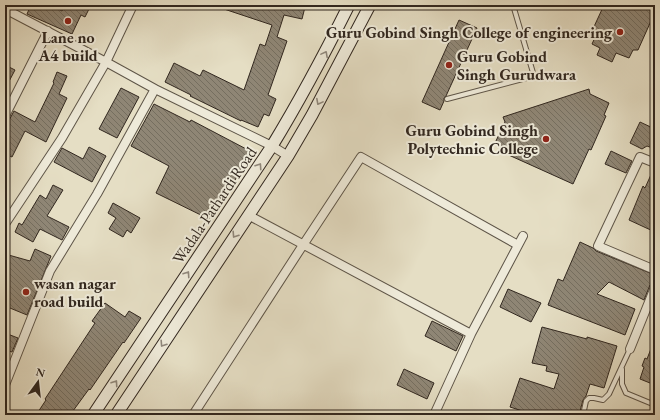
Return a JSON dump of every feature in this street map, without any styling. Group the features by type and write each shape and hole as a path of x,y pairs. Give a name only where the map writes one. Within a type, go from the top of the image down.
{"main road":[{"name":"Wadala-Pathardi Road","path":"93,415 272,146 298,103 349,5"},
{"path":"116,415 288,156 312,115 370,5"}],"street":[{"path":"5,224 62,138 106,62 133,5"},
{"path":"5,9 155,89 272,146 288,156"},
{"path":"5,116 48,31"},
{"path":"5,385 50,271 97,194 155,89"},
{"path":"193,415 361,157 518,245"},
{"path":"655,163 640,157 598,246 655,270"},
{"path":"248,215 471,334"},
{"path":"434,415 471,334 523,236"},
{"path":"630,349 655,287"}],"lane":[{"path":"447,99 534,76 513,5"},
{"path":"583,415 586,401 589,398 603,400 609,394 630,349"},
{"path":"622,367 622,384 626,393 655,405"}],"building":[{"path":"31,5 51,5 62,11 65,5 91,5 85,17 81,15 72,34 27,14"},
{"path":"218,5 298,5 305,7 302,19 284,15 277,37 287,41 268,95 276,99 269,116 264,114 258,127 241,121 165,82 174,63 200,76 203,70 244,90 260,44 265,46 272,25 218,7"},
{"name":"Guru Gobind Singh College of engineering","path":"604,5 655,5 655,12 638,50 633,50 629,58 616,53 612,62 597,55 600,48 592,44 597,33 592,31"},
{"name":"Guru Gobind Singh Gurudwara","path":"459,20 477,28 444,98 440,110 422,102"},
{"path":"5,65 15,70 5,89"},
{"path":"57,72 67,76 59,94 67,98 46,142 25,131 12,157 5,154 5,128 14,111 35,122 54,83 53,82"},
{"path":"121,88 139,97 117,138 99,129"},
{"name":"Guru Gobind Singh Polytechnic College","path":"589,89 590,94 609,103 604,115 606,116 591,150 589,149 573,184 502,152 504,147 495,143 505,122 503,117"},
{"path":"154,104 190,122 191,120 250,151 233,184 228,181 209,219 156,193 169,166 131,146"},
{"path":"640,122 655,129 655,149 647,146 642,149 630,143"},
{"path":"89,147 106,156 92,182 54,162 62,148 83,159"},
{"path":"611,151 632,161 626,173 605,164"},
{"path":"654,168 655,232 629,220 643,186 645,188"},
{"path":"53,185 63,190 47,216 69,227 62,240 40,229 33,242 15,232 19,223 22,225 40,195 46,199"},
{"path":"113,203 140,218 131,233 127,230 123,237 109,229 116,218 108,213"},
{"path":"580,242 596,251 655,275 654,282 650,285 644,300 609,282 597,294 635,309 625,335 548,305 558,279 563,281"},
{"name":"wasan nagar road build","path":"35,249 51,256 27,315 5,306 5,254 30,261"},
{"path":"508,289 541,303 531,322 500,307"},
{"path":"105,303 125,317 129,311 141,318 90,390 89,389 70,415 36,415 95,323 92,321"},
{"path":"432,321 463,336 456,351 425,336"},
{"path":"542,327 587,339 587,337 617,346 604,388 590,384 583,400 579,415 535,415 510,407 520,378 554,389 559,374 546,371 547,366 532,363"},
{"name":"wasan nagar road build","path":"5,333 18,338 12,352 5,350"},
{"path":"654,341 655,385 640,379 644,367 642,366 645,358 647,359"},
{"path":"404,369 434,383 427,399 397,385"}],"place":[{"name":"Lane no A4 build","path":"68,21"},
{"name":"Guru Gobind Singh College of engineering","path":"620,32"},
{"name":"Guru Gobind Singh Gurudwara","path":"449,65"},
{"name":"Guru Gobind Singh Polytechnic College","path":"546,139"},
{"name":"wasan nagar road build","path":"26,292"}]}
